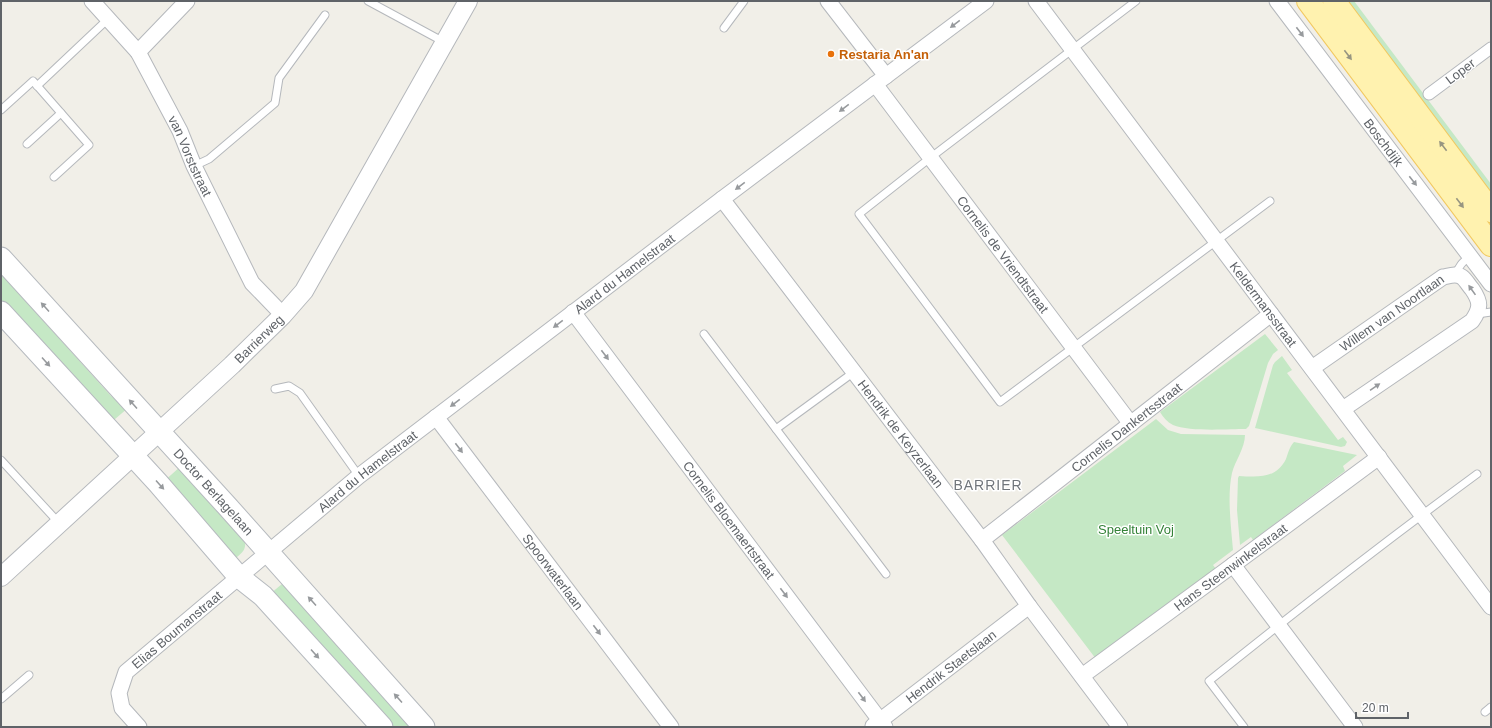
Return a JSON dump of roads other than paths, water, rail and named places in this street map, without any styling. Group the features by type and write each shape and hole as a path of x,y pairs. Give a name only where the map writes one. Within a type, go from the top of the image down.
{"main road":[{"name":"Boschdijk","path":"1308,1 1491,245"},
{"path":"1334,1 1491,211"},
{"name":"Doctor Berlagelaan","path":"1,258 268,552 424,727"},
{"path":"1,312 158,483 239,577 263,596 382,727"}],"street":[{"name":"van Vorststraat","path":"92,1 138,52 180,131 194,166 252,283 283,315"},
{"path":"138,52 187,1"},
{"name":"Barrierweg","path":"1,577 133,457 283,315 304,291 468,1"},
{"name":"Cornelis de Vriendtstraat","path":"828,1 930,158 1131,424"},
{"name":"Alard du Hamelstraat","path":"239,577 359,476 722,199 986,1"},
{"name":"Keldermansstraat","path":"1036,1 1491,607"},
{"name":"Boschdijk","path":"1277,1 1491,284"},
{"name":"Loper","path":"1429,94 1491,48"},
{"name":"Hendrik de Keyzerlaan","path":"722,199 982,540 1029,606 1120,727"},
{"name":"Willem van Noortlaan","path":"1312,368 1443,277 1456,275 1462,277 1479,300 1484,313 1343,409"},
{"name":"Cornelis Bloemaertstraat","path":"573,312 879,725"},
{"name":"Cornelis Dankertsstraat","path":"982,540 1272,314"},
{"name":"Spoorwaterlaan","path":"436,417 671,727"},
{"name":"Hans Steenwinkelstraat","path":"1082,676 1379,457"},
{"path":"1233,566 1355,727"},
{"name":"Elias Boumanstraat","path":"139,727 122,708 119,693 126,672 239,577"},
{"name":"Hendrik Staetslaan","path":"879,725 1029,606"}],"lane":[{"path":"368,1 445,43"},
{"path":"724,28 744,1"},
{"path":"1136,1 859,214 1000,402 1270,201"},
{"path":"194,166 209,159 275,103 279,78 325,15"},
{"path":"38,86 108,19"},
{"path":"1,110 33,80 89,145 54,177"},
{"path":"27,144 61,113"},
{"path":"1456,275 1457,269 1462,262 1470,256"},
{"path":"704,334 886,574"},
{"path":"776,429 854,372"},
{"path":"275,389 289,386 300,393 359,476"},
{"path":"1,460 60,523"},
{"path":"1244,727 1209,681 1278,625 1476,474"},
{"path":"1,699 29,675"}],"place":[{"name":"Restaria An'an","path":"831,54"}],"district":[{"name":"BARRIER","path":"988,485"}],"park label":[{"name":"Speeltuin Voj","path":"1136,529"}]}
